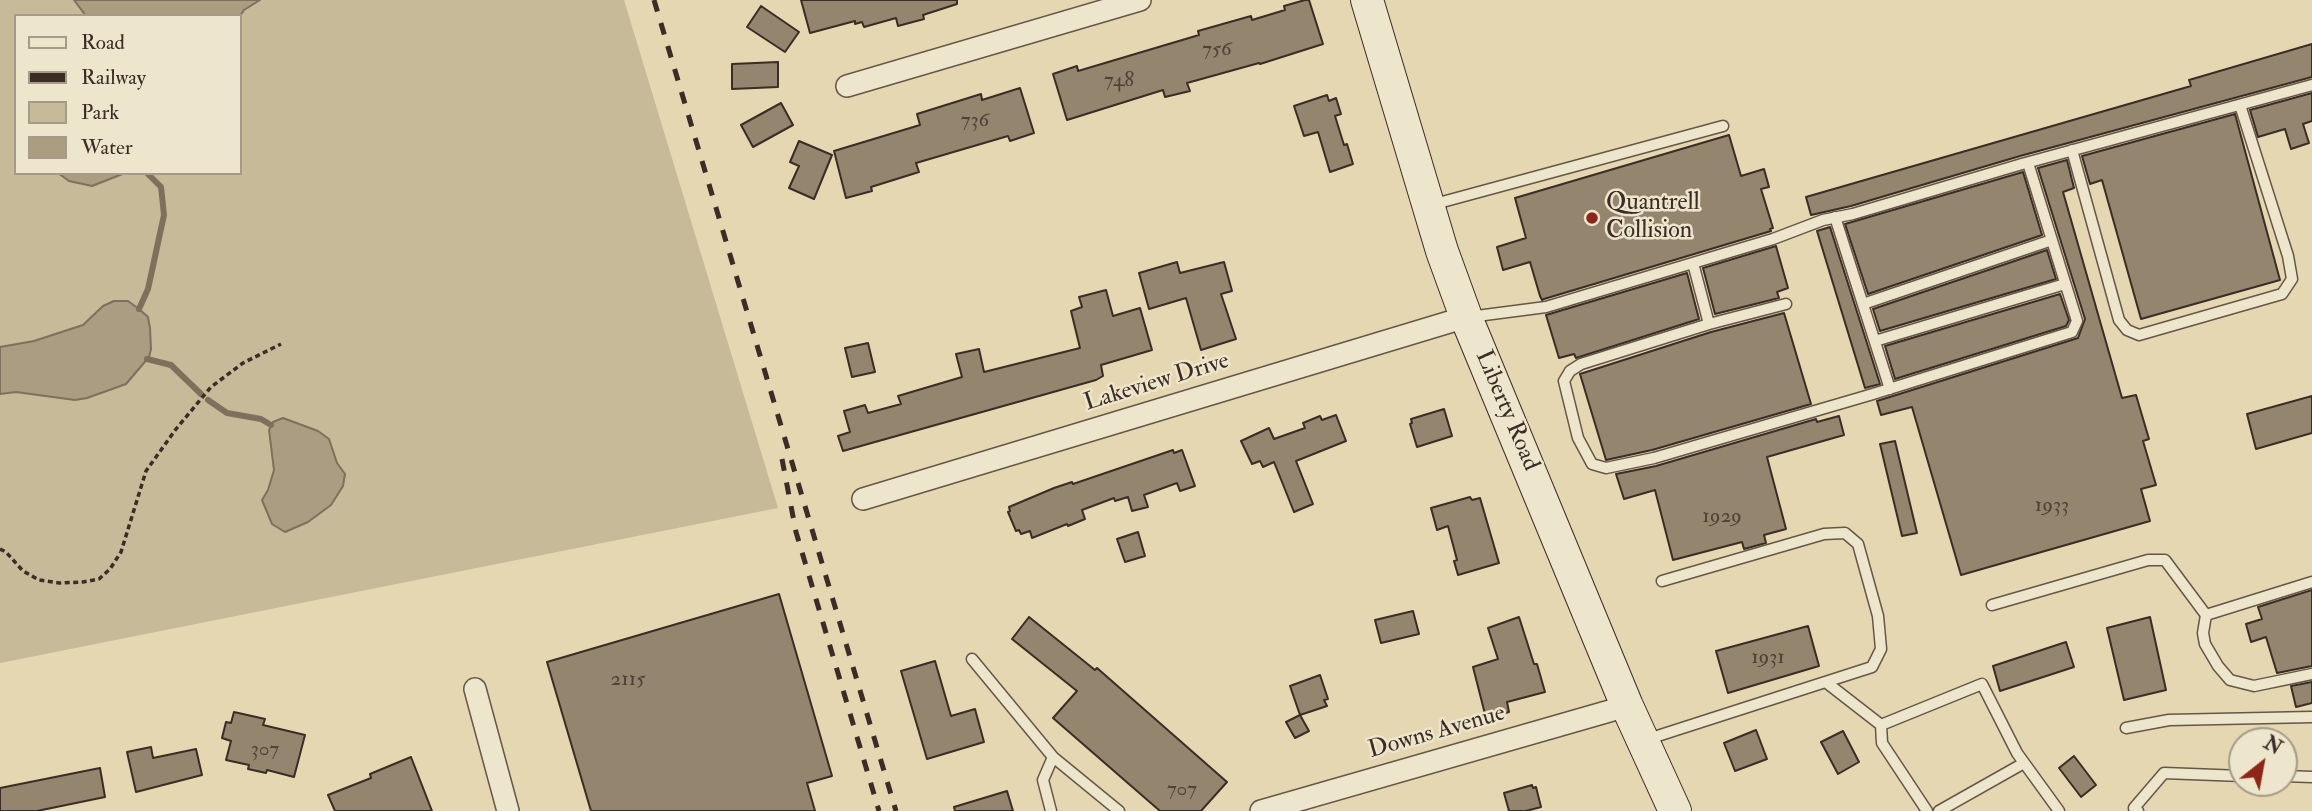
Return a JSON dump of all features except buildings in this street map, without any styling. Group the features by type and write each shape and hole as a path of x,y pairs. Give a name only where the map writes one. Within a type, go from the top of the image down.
{"main road":[{"name":"Liberty Road","path":"1367,0 1429,206 1466,317 1627,706 1675,811"}],"street":[{"path":"846,86 1140,0"},
{"name":"Lakeview Drive","path":"863,499 1466,317"},
{"path":"475,689 508,811"},
{"name":"Downs Avenue","path":"1261,811 1627,706"}],"lane":[{"path":"1466,317 1546,307 1773,239 1823,220 2312,85"},
{"path":"2072,150 2119,320 2127,330 2139,335 2282,294 2292,279 2288,256 2240,105"},
{"path":"1429,206 1723,126"},
{"path":"1786,304 1709,324 1581,365 1570,371 1564,381 1578,438 1592,464 1606,468 1654,458 2072,332 2077,321 2028,163"},
{"path":"1835,217 1890,389"},
{"path":"1863,304 2052,240"},
{"path":"1693,263 1709,324"},
{"path":"1875,341 2065,284"},
{"path":"1642,741 1872,667 1881,649 1878,616 1858,544 1845,533 1824,534 1662,581"},
{"path":"1992,604 2148,560 2165,560 2206,615 2203,633 2205,644 2230,680 2254,686 2312,674"},
{"path":"2206,615 2312,582"},
{"path":"972,659 1053,757 1119,811"},
{"path":"1828,683 1881,725 1882,743 1927,811"},
{"path":"1881,725 1982,684 2024,763 2059,811"},
{"path":"2126,728 2169,720 2312,717"},
{"path":"1051,811 1043,780 1053,757"},
{"path":"1939,811 2024,763"},
{"path":"2138,811 2134,808 2164,774 2228,776"}],"path":[{"path":"0,549 23,571 39,580 70,582 99,579 110,569 121,552 146,471 176,429 211,387 243,363 282,344"}],"green space":[{"path":"0,0 624,0 778,508 0,663"}],"water":[{"path":"74,0 260,0 241,14 84,14"},
{"path":"61,175 120,175 92,186 69,181"},
{"path":"114,301 128,301 139,309 148,317 150,328 149,357 126,384 75,400 16,392 0,394 0,347 34,341 83,325 103,306"},
{"path":"283,418 318,431 329,439 337,463 345,474 343,486 331,505 308,522 285,532 272,524 262,500 274,470 269,430 273,422"}],"waterway":[{"path":"139,309 148,289 164,215 161,187 149,175"},
{"path":"147,359 171,365 201,394"},
{"path":"208,400 227,413 261,419 271,425"}],"railway":[{"path":"654,0 896,811"},
{"path":"782,459 796,532 879,811"}],"place":[{"name":"Quantrell Collision","path":"1592,218"}]}
